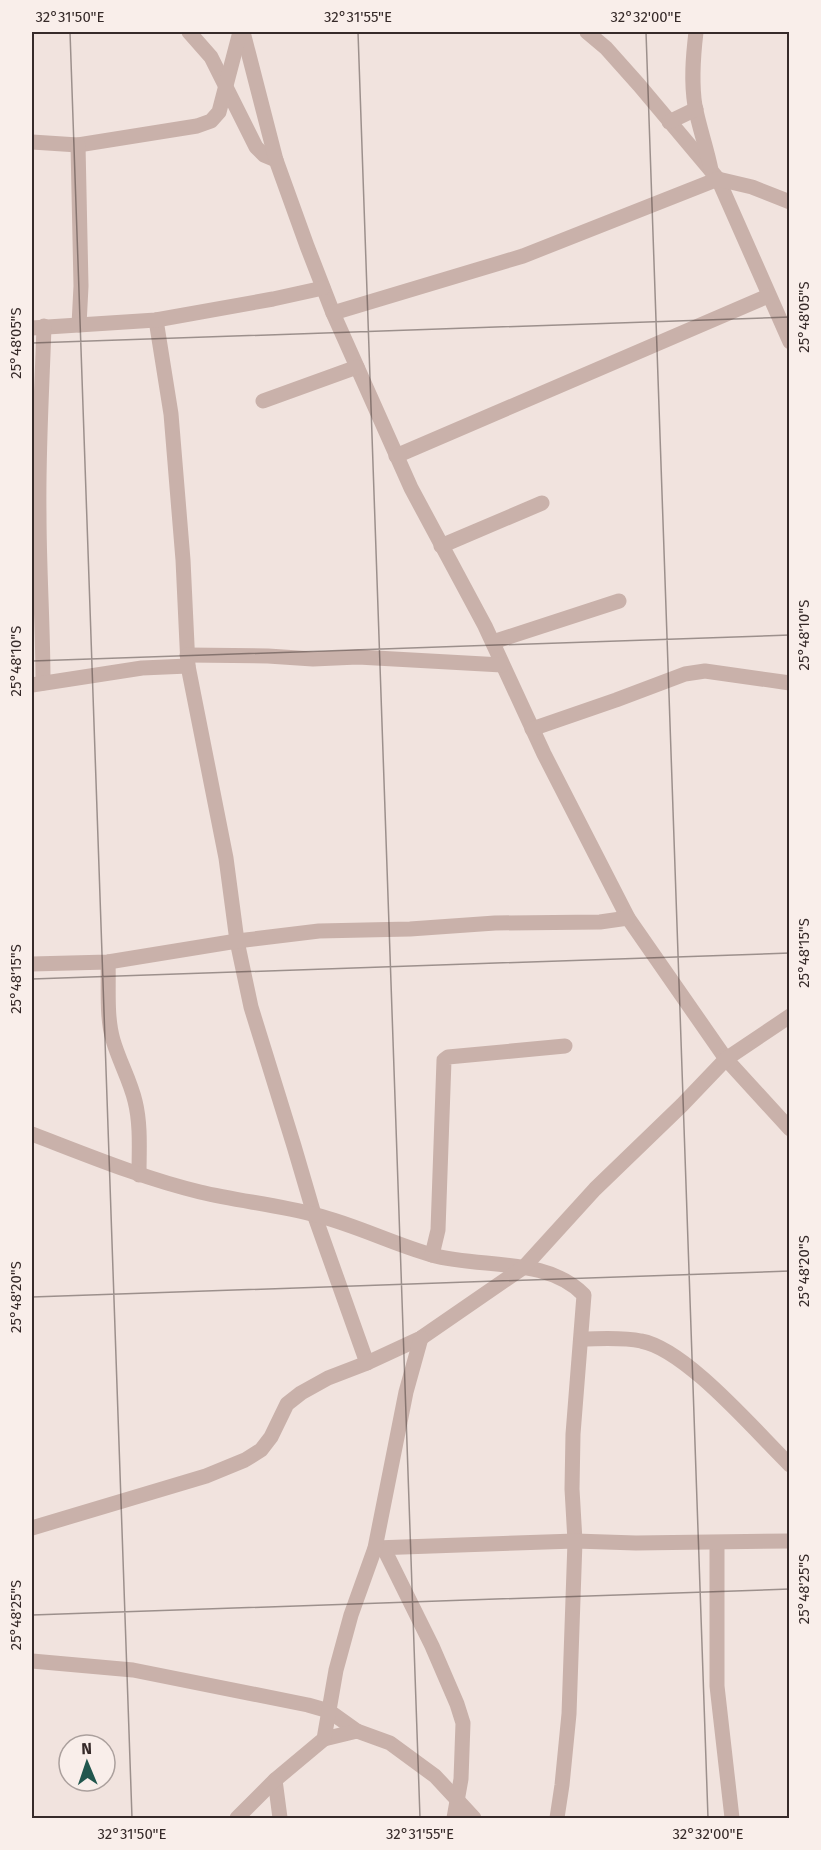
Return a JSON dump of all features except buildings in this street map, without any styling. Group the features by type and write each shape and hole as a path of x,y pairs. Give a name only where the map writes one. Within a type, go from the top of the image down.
{"street":[{"path":"189,32 211,57 256,147 276,160"},
{"path":"32,142 78,145 197,126 211,121 219,112 241,32"},
{"path":"241,32 276,160 333,313 396,456 493,642 532,729 628,918 726,1059 789,1129"},
{"path":"587,32 606,48 715,175 789,202"},
{"path":"696,32 692,75 696,109 715,175 789,342"},
{"path":"669,122 696,109"},
{"path":"78,145 81,285 79,325"},
{"path":"333,313 523,256 715,175"},
{"path":"323,288 156,320 38,327 37,684 188,661 268,656 313,659 358,657 502,665"},
{"path":"396,456 768,296"},
{"path":"156,320 171,414 183,560 188,661 226,858 237,940 251,1007 314,1214 367,1363"},
{"path":"263,401 357,368"},
{"path":"441,546 542,503"},
{"path":"493,642 619,601"},
{"path":"532,729 685,674 705,670 789,683"},
{"path":"32,964 108,962 237,940 319,931 410,929 495,923 600,922 628,918"},
{"path":"108,962 113,1041 125,1068 136,1103 139,1175"},
{"path":"32,1528 206,1476 245,1460 261,1450 271,1437 287,1404 301,1393 328,1378 421,1338 524,1267 595,1189 726,1059 789,1016"},
{"path":"432,1255 438,1230 444,1060 448,1057 565,1046"},
{"path":"32,1134 139,1175 200,1192 314,1214 432,1255 467,1263 524,1267 560,1277 584,1295 573,1434 572,1489 575,1541 569,1714 557,1818"},
{"path":"324,1739 336,1670 351,1615 380,1549 406,1392 421,1338"},
{"path":"581,1339 642,1341 684,1363 736,1410 789,1465"},
{"path":"380,1549 575,1541 717,1543 789,1541"},
{"path":"717,1543 717,1686 732,1818"},
{"path":"380,1549 432,1646 457,1704 463,1724 464,1745 454,1818"},
{"path":"32,1661 133,1670 329,1711 357,1731 390,1743 413,1759 435,1776 474,1818"},
{"path":"237,1818 275,1780 324,1739 357,1731"},
{"path":"275,1780 280,1818"}]}
